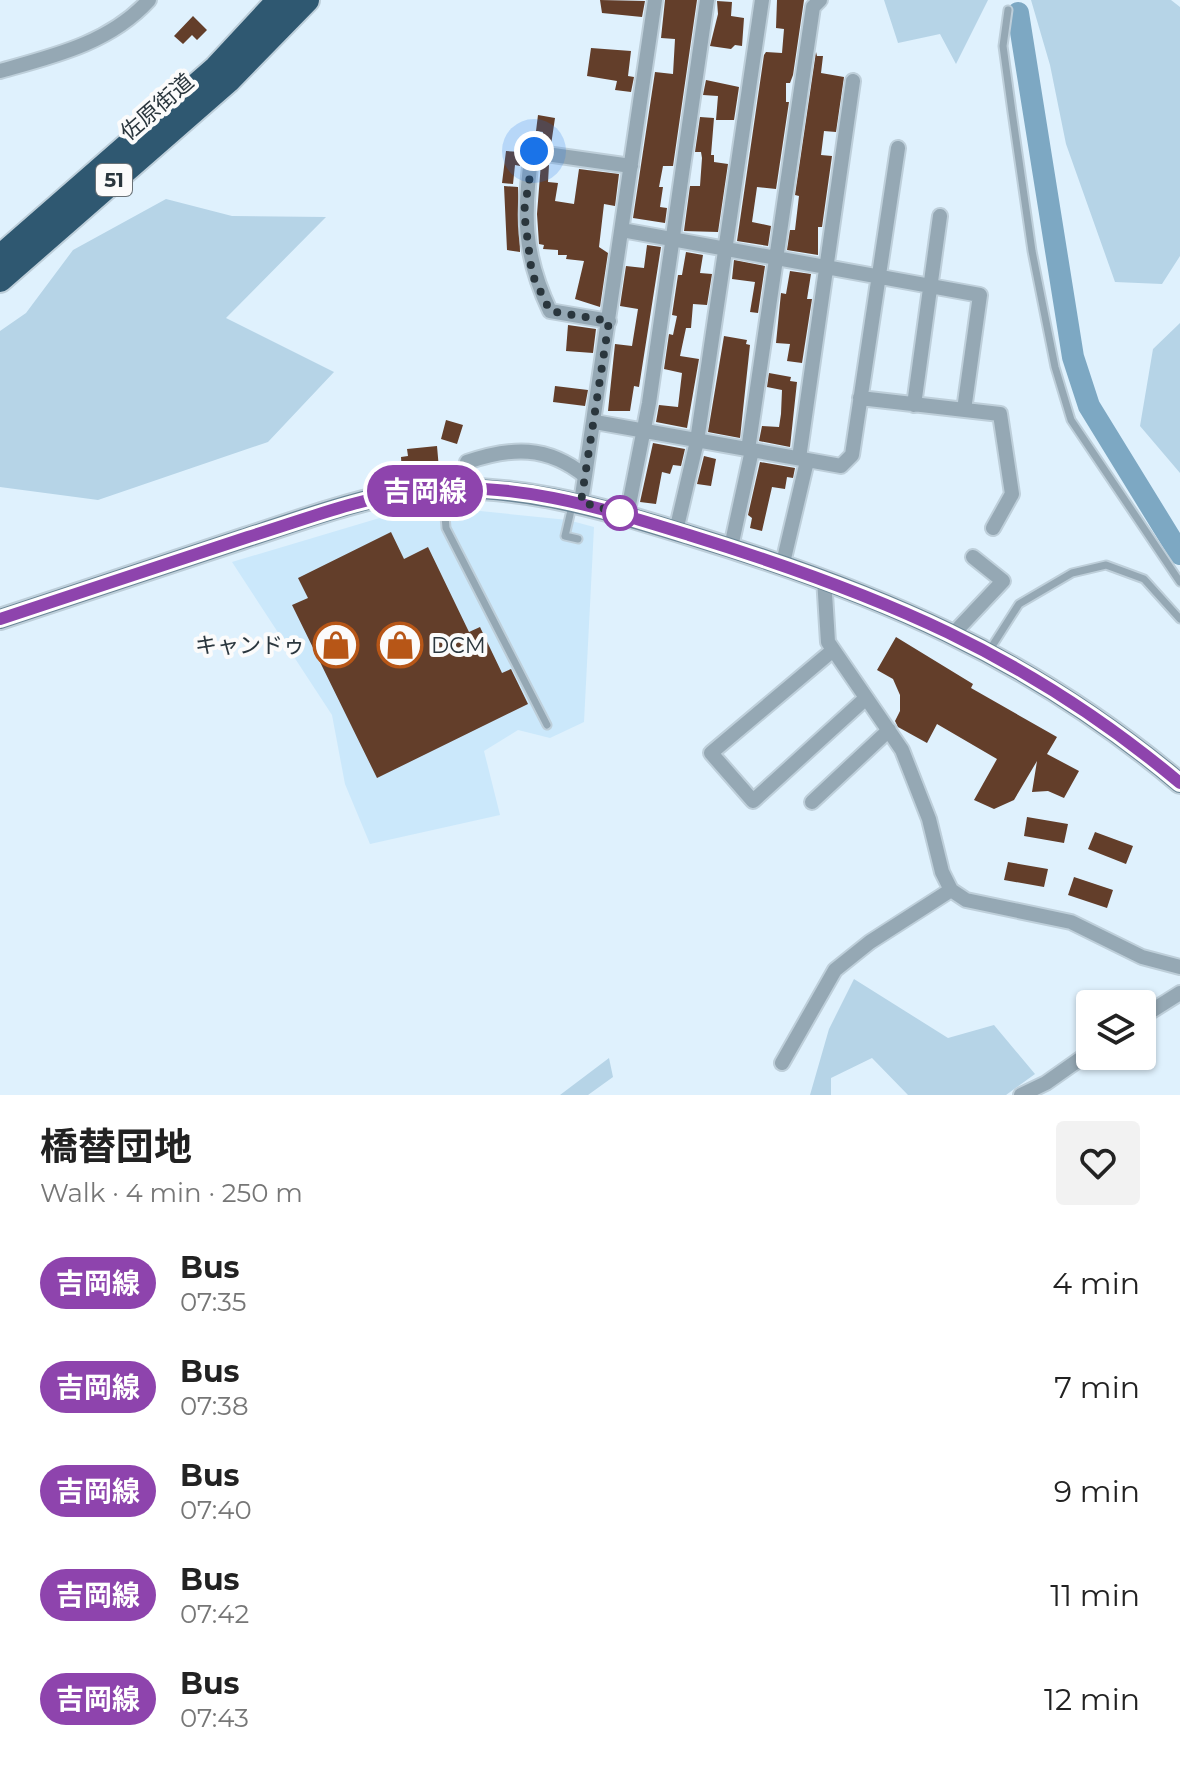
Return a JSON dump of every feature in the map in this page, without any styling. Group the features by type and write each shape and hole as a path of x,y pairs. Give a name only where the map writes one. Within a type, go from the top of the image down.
{"highway":[{"name":"佐原街道","path":"0,280 222,74 279,0"},
{"name":"佐原街道","path":"0,257 307,0"}],"street":[{"path":"0,71 87,45 135,15 149,0"},
{"path":"577,501 595,422 655,0"},
{"path":"627,515 644,431 707,0"},
{"path":"676,531 697,441 762,0"},
{"path":"731,547 750,450 813,7 820,0"},
{"path":"783,563 803,460 826,267 853,81"},
{"path":"595,422 841,466 852,455 898,148"},
{"path":"609,321 550,311 532,274 524,212 530,167 534,151 631,166"},
{"path":"914,405 940,216"},
{"path":"622,230 980,295 964,410"},
{"path":"860,398 1000,414 1012,494 993,528"},
{"path":"467,462 500,451 529,449 573,466 585,476"},
{"path":"0,619 344,506 415,491 493,489 577,501 783,563 954,633 1084,709 1180,783"},
{"path":"954,633 1003,581 973,557"},
{"path":"824,578 824,624 832,651 889,730 921,796 942,872 951,890 966,900 1071,922 1142,957 1180,967"},
{"path":"832,651 711,753 753,801 866,698"},
{"path":"812,802 889,730"},
{"path":"782,1063 835,970 870,942 951,890"},
{"path":"1156,1008 1180,993"},
{"path":"1021,1095 1046,1083 1076,1062"}],"lane":[{"path":"1008,10 1003,46 1032,251 1055,367 1071,420 1180,582"},
{"path":"443,490 446,528 547,725"},
{"path":"577,501 565,536 578,539"},
{"path":"989,651 1019,604 1072,573 1106,565 1144,579 1180,619"}],"shaded area":[{"path":"884,0 988,0 956,64 940,34 898,43"},
{"path":"1031,0 1171,0 1180,7 1180,256 1162,284 1115,282 1066,144 1050,65"},
{"path":"166,199 232,216 326,217 226,318 334,372 268,442 98,500 0,487 0,331 26,313 73,250"},
{"path":"1180,323 1180,473 1140,426 1153,349"},
{"path":"460,509 568,520 594,527 584,722 550,738 518,730 484,751 500,815 370,844 345,784 332,715 232,562 403,511"},
{"path":"854,979 948,1038 994,1025 1035,1074 1006,1095 908,1095 872,1058 831,1078 831,1095 810,1095 829,1029"},
{"path":"609,1058 613,1077 588,1095 560,1095"}],"building":[{"path":"600,0 645,1 642,17 602,13"},
{"path":"665,0 697,0 673,166 663,166 659,187 663,187 660,207 667,208 665,223 633,218 655,72 673,74 675,39 661,38"},
{"path":"777,0 804,0 793,75 790,83 786,83 786,102 789,102 776,189 757,187 752,222 771,226 768,246 737,241 764,55 766,52 782,53 784,29 776,28"},
{"path":"717,1 732,2 731,16 744,18 742,46 735,45 731,49 710,46 718,14"},
{"path":"193,16 207,30 197,40 192,35 183,44 174,36"},
{"path":"591,48 631,51 628,76 634,77 631,92 615,90 617,81 587,76"},
{"path":"816,52 817,56 823,56 821,73 844,77 836,132 824,131 821,155 832,156 822,227 818,227 818,255 787,250 790,230 795,230 799,196 795,195"},
{"path":"706,80 739,87 734,120 716,120 718,96 703,95"},
{"path":"538,115 555,118 551,145 541,143 543,132 536,131"},
{"path":"700,117 714,118 711,155 714,155 714,162 728,164 718,232 684,231 690,186 700,186 702,158 701,152 695,152"},
{"path":"506,151 522,152 520,166 515,165 513,184 502,183"},
{"path":"541,163 549,165 548,182 558,183 555,201 574,204 579,169 619,174 615,206 604,204 599,247 608,253 600,307 575,299 584,261 566,259 567,255 558,255 558,250 543,249 544,245 539,244 537,214"},
{"path":"504,186 518,187 520,252 507,250"},
{"path":"647,245 661,247 639,387 634,386 630,411 608,411 615,344 632,346 638,309 620,306 626,266 644,268"},
{"path":"686,252 703,255 700,273 712,274 707,305 693,304 691,328 686,328 680,356 699,359 687,428 656,422 659,405 678,407 682,373 664,369 669,334 673,335 677,316 672,315 678,275 682,275"},
{"path":"734,260 765,266 758,313 750,312 755,282 732,279"},
{"path":"790,271 811,274 807,299 812,299 802,363 787,361 790,344 776,343 781,293 786,294"},
{"path":"568,325 596,329 593,353 566,351"},
{"path":"724,336 747,340 746,344 750,345 740,438 708,432"},
{"path":"769,373 791,377 790,381 797,382 790,447 759,441 762,426 779,427 781,414 782,390 767,387"},
{"path":"555,386 588,390 585,406 553,402"},
{"path":"446,420 463,425 457,444 441,439"},
{"path":"653,443 685,449 681,466 673,465 670,474 662,472 656,504 640,502"},
{"path":"437,446 439,469 402,473 401,457 408,456 407,449"},
{"path":"704,456 716,459 711,486 697,484"},
{"path":"760,462 795,468 793,478 787,477 785,489 772,487 762,531 750,528 752,518 748,515"},
{"name":"DCM","path":"391,532 404,559 428,547 469,632 480,627 502,673 511,669 528,704 377,778 292,605 308,598 298,578"},
{"path":"896,637 973,684 971,688 1057,737 1047,754 1079,771 1064,798 1048,791 1032,792 1037,761 1014,800 994,809 974,800 997,759 937,724 927,743 898,727 895,721 900,711 900,695 893,679 877,670"},
{"path":"1027,817 1068,824 1064,843 1024,836"},
{"path":"1095,832 1133,846 1126,864 1088,849"},
{"path":"1008,862 1048,869 1044,887 1004,880"},
{"path":"1074,877 1113,890 1107,908 1068,895"}],"waterway":[{"path":"1018,13 1073,357 1089,406 1180,554"}],"bus line":[{"name":"吉岡線","path":"0,619 344,506 415,491 493,489 534,493 581,502 783,563 937,624 989,651 1084,709 1180,783"}],"place":[{"name":"キャンドゥ","path":"336,645"},
{"name":"DCM","path":"400,645"}],"route":[{"path":"534,151 524,212 532,274 550,311 609,321 581,502 627,515 620,513"}]}
